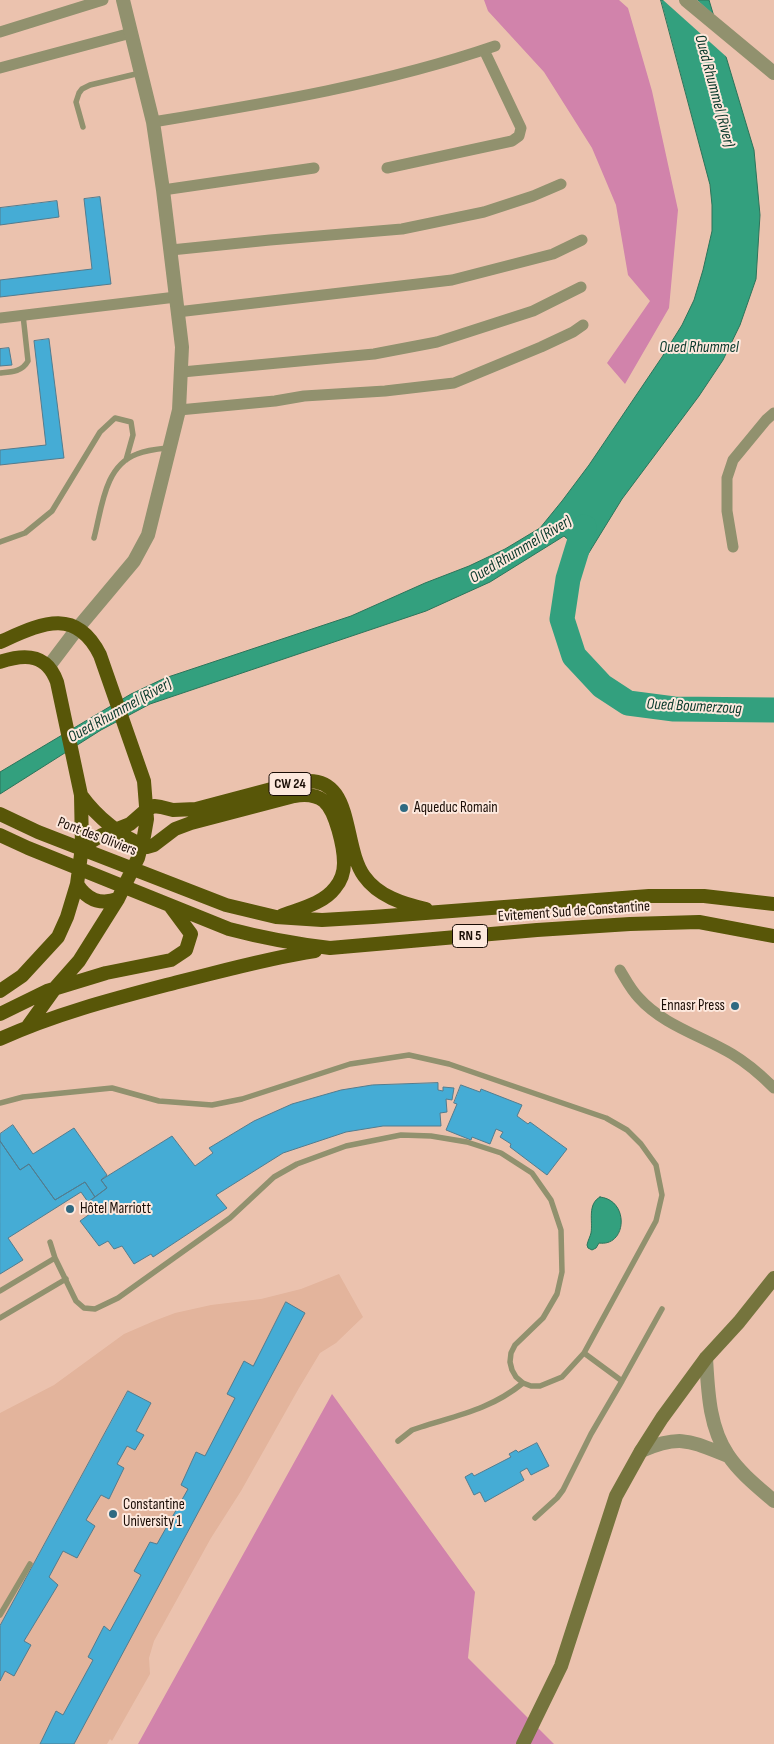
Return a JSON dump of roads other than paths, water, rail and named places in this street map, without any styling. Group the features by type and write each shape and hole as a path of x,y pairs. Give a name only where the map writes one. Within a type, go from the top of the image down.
{"highway":[{"path":"0,642 46,624 65,624 77,628 91,640 100,655 140,768 146,793 142,845 118,899 79,960 56,987 28,1026"},
{"path":"0,661 26,656 38,659 49,666 58,682 81,795 82,847 77,884 67,917 58,937 22,976 0,991"},
{"name":"CW 24","path":"146,810 157,806 173,810 196,809 298,782 319,781 329,786 341,803 356,860 364,876 389,897 402,903 439,912"},
{"name":"CW 24","path":"142,845 149,847 154,845 175,829 191,823 294,796 304,794 315,796 324,801 331,809 335,818 344,862 341,879 331,894 324,899 276,918"},
{"path":"81,795 97,814 117,830 142,845"},
{"path":"82,847 102,835 136,820 146,810"},
{"name":"Pont des Oliviers","path":"0,814 38,832 184,889"},
{"name":"RN 5","path":"0,835 171,906"},
{"path":"77,884 81,891 94,901 102,903 118,899"},
{"name":"Evitement Sud de Constantine","path":"184,889 226,905 276,918 322,920 650,896 704,896 774,904"},
{"path":"0,1014 47,991 106,973 171,960 186,950 191,934 171,906"},
{"name":"Evitement Sud de Constantine","path":"171,906 229,929 264,938 330,948 538,930 698,922 774,936"},
{"path":"0,1039 28,1026 126,996 276,957 330,948"}],"main road":[{"path":"523,1744 561,1666 616,1496 662,1418 706,1358 739,1322 774,1278"}],"street":[{"path":"0,32 103,0"},
{"path":"49,666 77,628 134,561 148,535 179,410 182,347 163,190 153,122 123,0"},
{"path":"686,0 774,73"},
{"path":"0,68 131,33"},
{"path":"153,122 330,91 444,63 489,48 521,128 519,136 512,141 387,168"},
{"path":"163,190 314,168"},
{"path":"171,250 402,229 484,212 533,196 561,184"},
{"path":"177,312 452,280 553,254 582,240"},
{"path":"182,372 374,354 437,342 533,311 581,287"},
{"path":"0,318 176,298"},
{"path":"179,410 275,401 304,396 392,391 454,383 559,338 583,325"},
{"path":"733,547 727,511 727,478 733,460 774,413"},
{"path":"620,970 634,992 653,1011 732,1054 748,1065 774,1088"},
{"path":"706,1358 709,1402 716,1430 728,1456 749,1479 774,1501"},
{"path":"641,1451 660,1443 674,1441 691,1442 728,1456"}],"lane":[{"path":"83,127 76,102 82,89 90,85 142,73"},
{"path":"0,373 19,370 25,367 28,361 23,315"},
{"path":"0,542 24,533 52,511 100,432 115,418 131,422 133,435 126,460"},
{"path":"94,538 106,488 117,468 136,454 170,448"},
{"path":"0,1103 23,1097 112,1088 159,1101 212,1105 242,1099 350,1064 409,1055 449,1064 606,1118 627,1130 641,1144 656,1165 662,1195 656,1221 584,1353 568,1372 555,1381 540,1386 531,1386 516,1378 510,1362 511,1353 515,1345 543,1318 557,1294 562,1272 561,1230 551,1200 532,1173 501,1153 467,1142 431,1136 401,1135 346,1146 297,1164 274,1177 230,1218 118,1298 95,1309 84,1308 76,1301 55,1258 50,1242"},
{"path":"0,1291 55,1258"},
{"path":"0,1318 66,1280"},
{"path":"535,1518 563,1490 591,1434 662,1309"},
{"path":"584,1353 622,1382"},
{"path":"398,1441 412,1430 486,1407 499,1401 523,1383"},
{"path":"0,1615 30,1564"}],"water":[{"name":"Oued Rhummel","path":"661,0 709,0 754,150 760,215 756,279 740,325 723,360 699,396 622,499 582,564 567,556 572,543 564,536 490,582 426,611 150,704 101,730 0,794 0,772 131,694 165,678 351,616 425,583 469,566 505,549 540,528 589,465 682,325 694,300 712,231 710,185"},
{"path":"600,1197 610,1200 616,1206 620,1214 620,1231 615,1238 608,1242 599,1243 592,1250 587,1245 591,1233 591,1213 593,1204"}],"waterway":[{"name":"Oued Boumerzoug","path":"584,527 568,579 562,619 574,656 602,686 628,703 674,709 774,710"}],"place":[{"name":"Aqueduc Romain","path":"404,808"},
{"name":"Ennasr Press","path":"735,1006"},
{"name":"Hôtel Marriott","path":"70,1209"},
{"name":"Constantine University 1","path":"113,1514"}],"water label":[{"name":"Oued Rhummel (River)","path":"714,91"},
{"name":"Oued Rhummel (River)","path":"521,550"},
{"name":"Oued Rhummel (River)","path":"120,711"}]}
